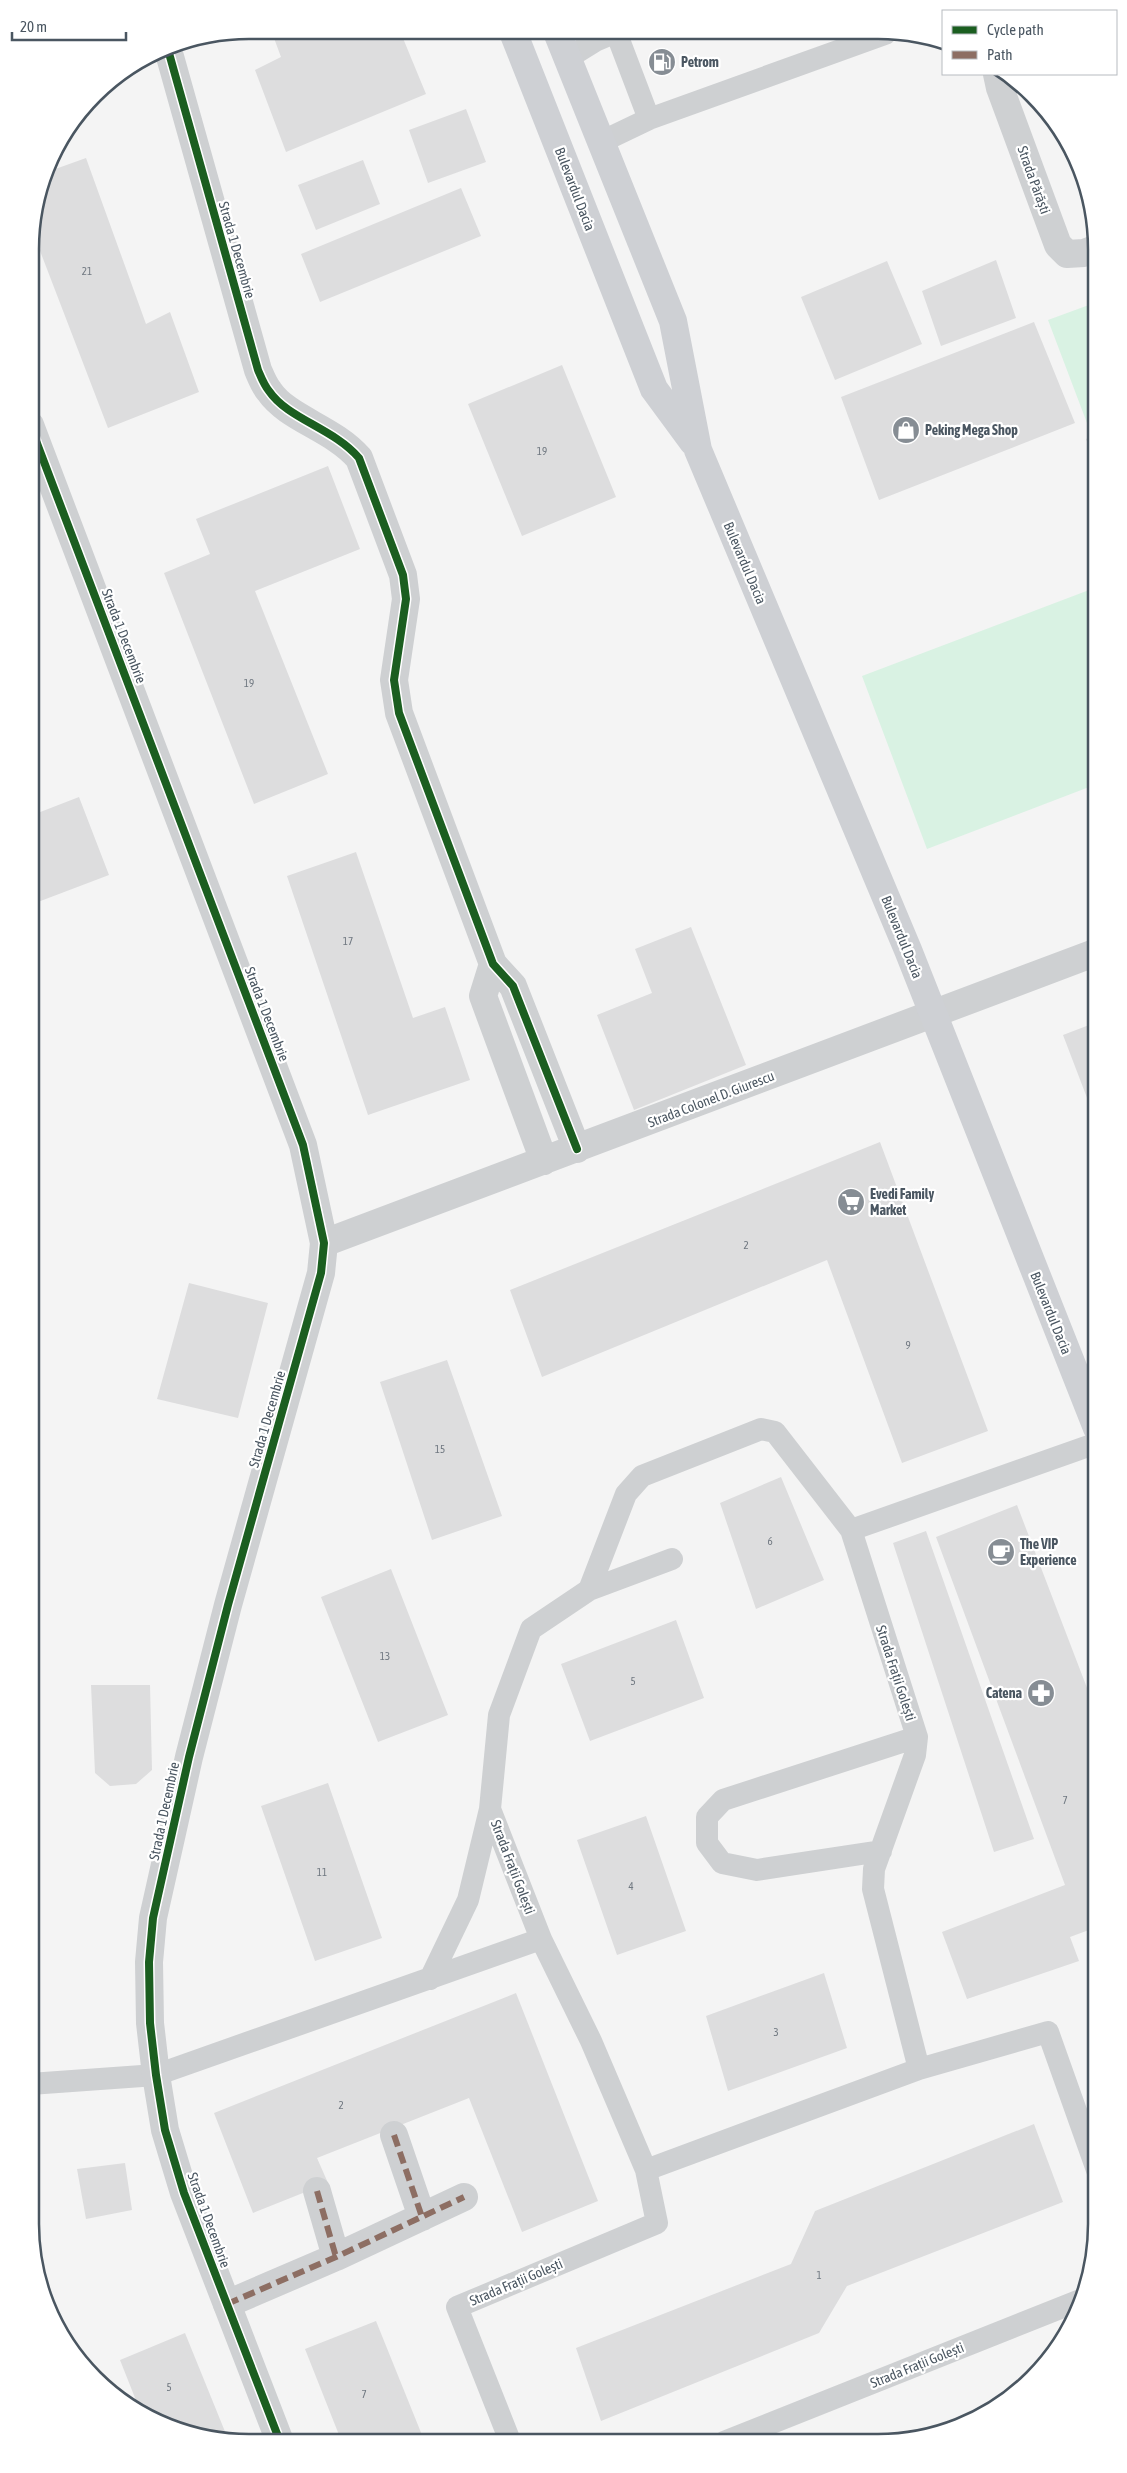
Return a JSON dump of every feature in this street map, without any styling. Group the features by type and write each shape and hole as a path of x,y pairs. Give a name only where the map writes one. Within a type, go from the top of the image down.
{"main road":[{"name":"Bulevardul Dacia","path":"516,39 654,389 698,450"},
{"name":"Bulevardul Dacia","path":"560,39 673,321 698,450 933,1015 1088,1405"}],"street":[{"name":"Strada 1 Decembrie","path":"169,54 258,370 269,391 284,407 333,435 347,445 359,458 403,574 406,599 394,680 399,713 493,964 513,986 577,1149"},
{"name":"Strada Părăști","path":"997,76 1000,88 1058,245 1067,254 1088,251"},
{"name":"Strada 1 Decembrie","path":"39,449 303,1145 324,1243 319,1280 228,1605 189,1758 153,1918 149,1970 150,2023 165,2130 184,2193 277,2434"},
{"name":"Strada Colonel D. Giurescu","path":"324,1243 1088,955"},
{"path":"493,964 483,996 544,1161"},
{"path":"394,2135 422,2217"},
{"path":"317,2191 336,2257"},
{"path":"227,2304 336,2257 464,2197"}],"lane":[{"path":"568,58 599,39"},
{"path":"619,39 649,119"},
{"path":"601,142 649,119 871,39"},
{"path":"589,1590 626,1494 642,1476 761,1429 775,1432 851,1530 1088,1446"},
{"name":"Strada Frații Golești","path":"851,1530 917,1737 915,1755 874,1869 873,1889 919,2069"},
{"name":"Strada Frații Golești","path":"507,2434 457,2306 657,2223 646,2170 591,2042 542,1939 490,1809 499,1715 531,1629 589,1590 672,1559"},
{"path":"881,1851 758,1870 722,1863 706,1843 707,1817 724,1800 917,1737"},
{"path":"430,1979 468,1900 490,1809"},
{"path":"39,2083 156,2075 542,1939"},
{"path":"646,2170 919,2069 1048,2032 1088,2147"},
{"name":"Strada Frații Golești","path":"744,2434 1073,2303"}],"green space":[{"path":"1088,305 1088,423 1087,423 1048,320"},
{"path":"1088,590 1088,787 927,849 862,676"}],"building":[{"path":"274,39 403,39 426,94 286,152 255,70 281,57"},
{"path":"466,109 486,162 428,183 409,130"},
{"path":"86,158 146,324 170,312 199,392 108,428 39,248 43,208 54,169"},
{"path":"363,160 380,204 316,230 298,185"},
{"path":"461,188 481,236 320,302 301,254"},
{"path":"996,260 1016,318 941,346 922,291"},
{"path":"887,261 922,344 835,380 801,297"},
{"path":"1034,322 1075,423 879,500 841,397"},
{"path":"562,365 616,497 522,536 468,404"},
{"path":"328,466 360,549 255,591 328,774 254,804 164,573 210,554 196,519"},
{"path":"79,797 109,875 39,902 39,813"},
{"path":"356,852 413,1018 445,1007 470,1080 368,1115 287,876"},
{"path":"691,927 746,1065 634,1110 597,1015 652,993 635,949"},
{"path":"1088,1025 1088,1100 1063,1035"},
{"path":"880,1142 988,1431 902,1463 827,1260 542,1377 510,1290"},
{"path":"189,1283 268,1303 238,1418 157,1399"},
{"path":"447,1360 502,1516 432,1540 380,1382"},
{"path":"781,1477 824,1580 756,1609 720,1503"},
{"path":"1017,1505 1088,1690 1088,1930 1070,1937 1079,1961 967,1999 942,1932 1065,1885 936,1537"},
{"path":"926,1531 1034,1839 994,1852 893,1543"},
{"path":"391,1569 448,1715 378,1742 321,1597"},
{"path":"676,1620 704,1698 590,1741 561,1664"},
{"path":"91,1685 150,1685 152,1770 136,1784 110,1786 95,1773"},
{"path":"328,1783 382,1938 315,1961 261,1806"},
{"path":"646,1816 686,1931 617,1955 577,1840"},
{"path":"824,1973 847,2048 728,2091 706,2016"},
{"path":"516,1993 598,2201 522,2232 469,2098 317,2158 328,2183 253,2213 214,2113"},
{"path":"1034,2124 1063,2202 847,2286 819,2333 601,2421 576,2348 791,2264 815,2211"},
{"path":"125,2163 132,2210 86,2219 77,2169"},
{"path":"376,2321 422,2434 339,2434 305,2349"},
{"path":"185,2333 225,2433 181,2423 156,2413 136,2402 120,2360"}],"marked path":[{"path":"394,2135 422,2217"},
{"path":"317,2191 336,2257"},
{"path":"227,2304 336,2257 464,2197"}],"cycle path":[{"path":"169,54 261,378 277,401 299,417 337,439 359,458 403,575 406,599 394,680 399,713 493,964 513,986 577,1149"},
{"path":"39,449 303,1145 324,1243 321,1273 228,1605 189,1757 153,1918 149,1962 150,2023 165,2130 184,2193 277,2434"}],"place":[{"name":"Petrom","path":"662,62"},
{"name":"Peking Mega Shop","path":"906,430"},
{"name":"Evedi Family Market","path":"851,1202"},
{"name":"The VIP Experience","path":"1001,1552"},
{"name":"Catena","path":"1041,1693"}]}
